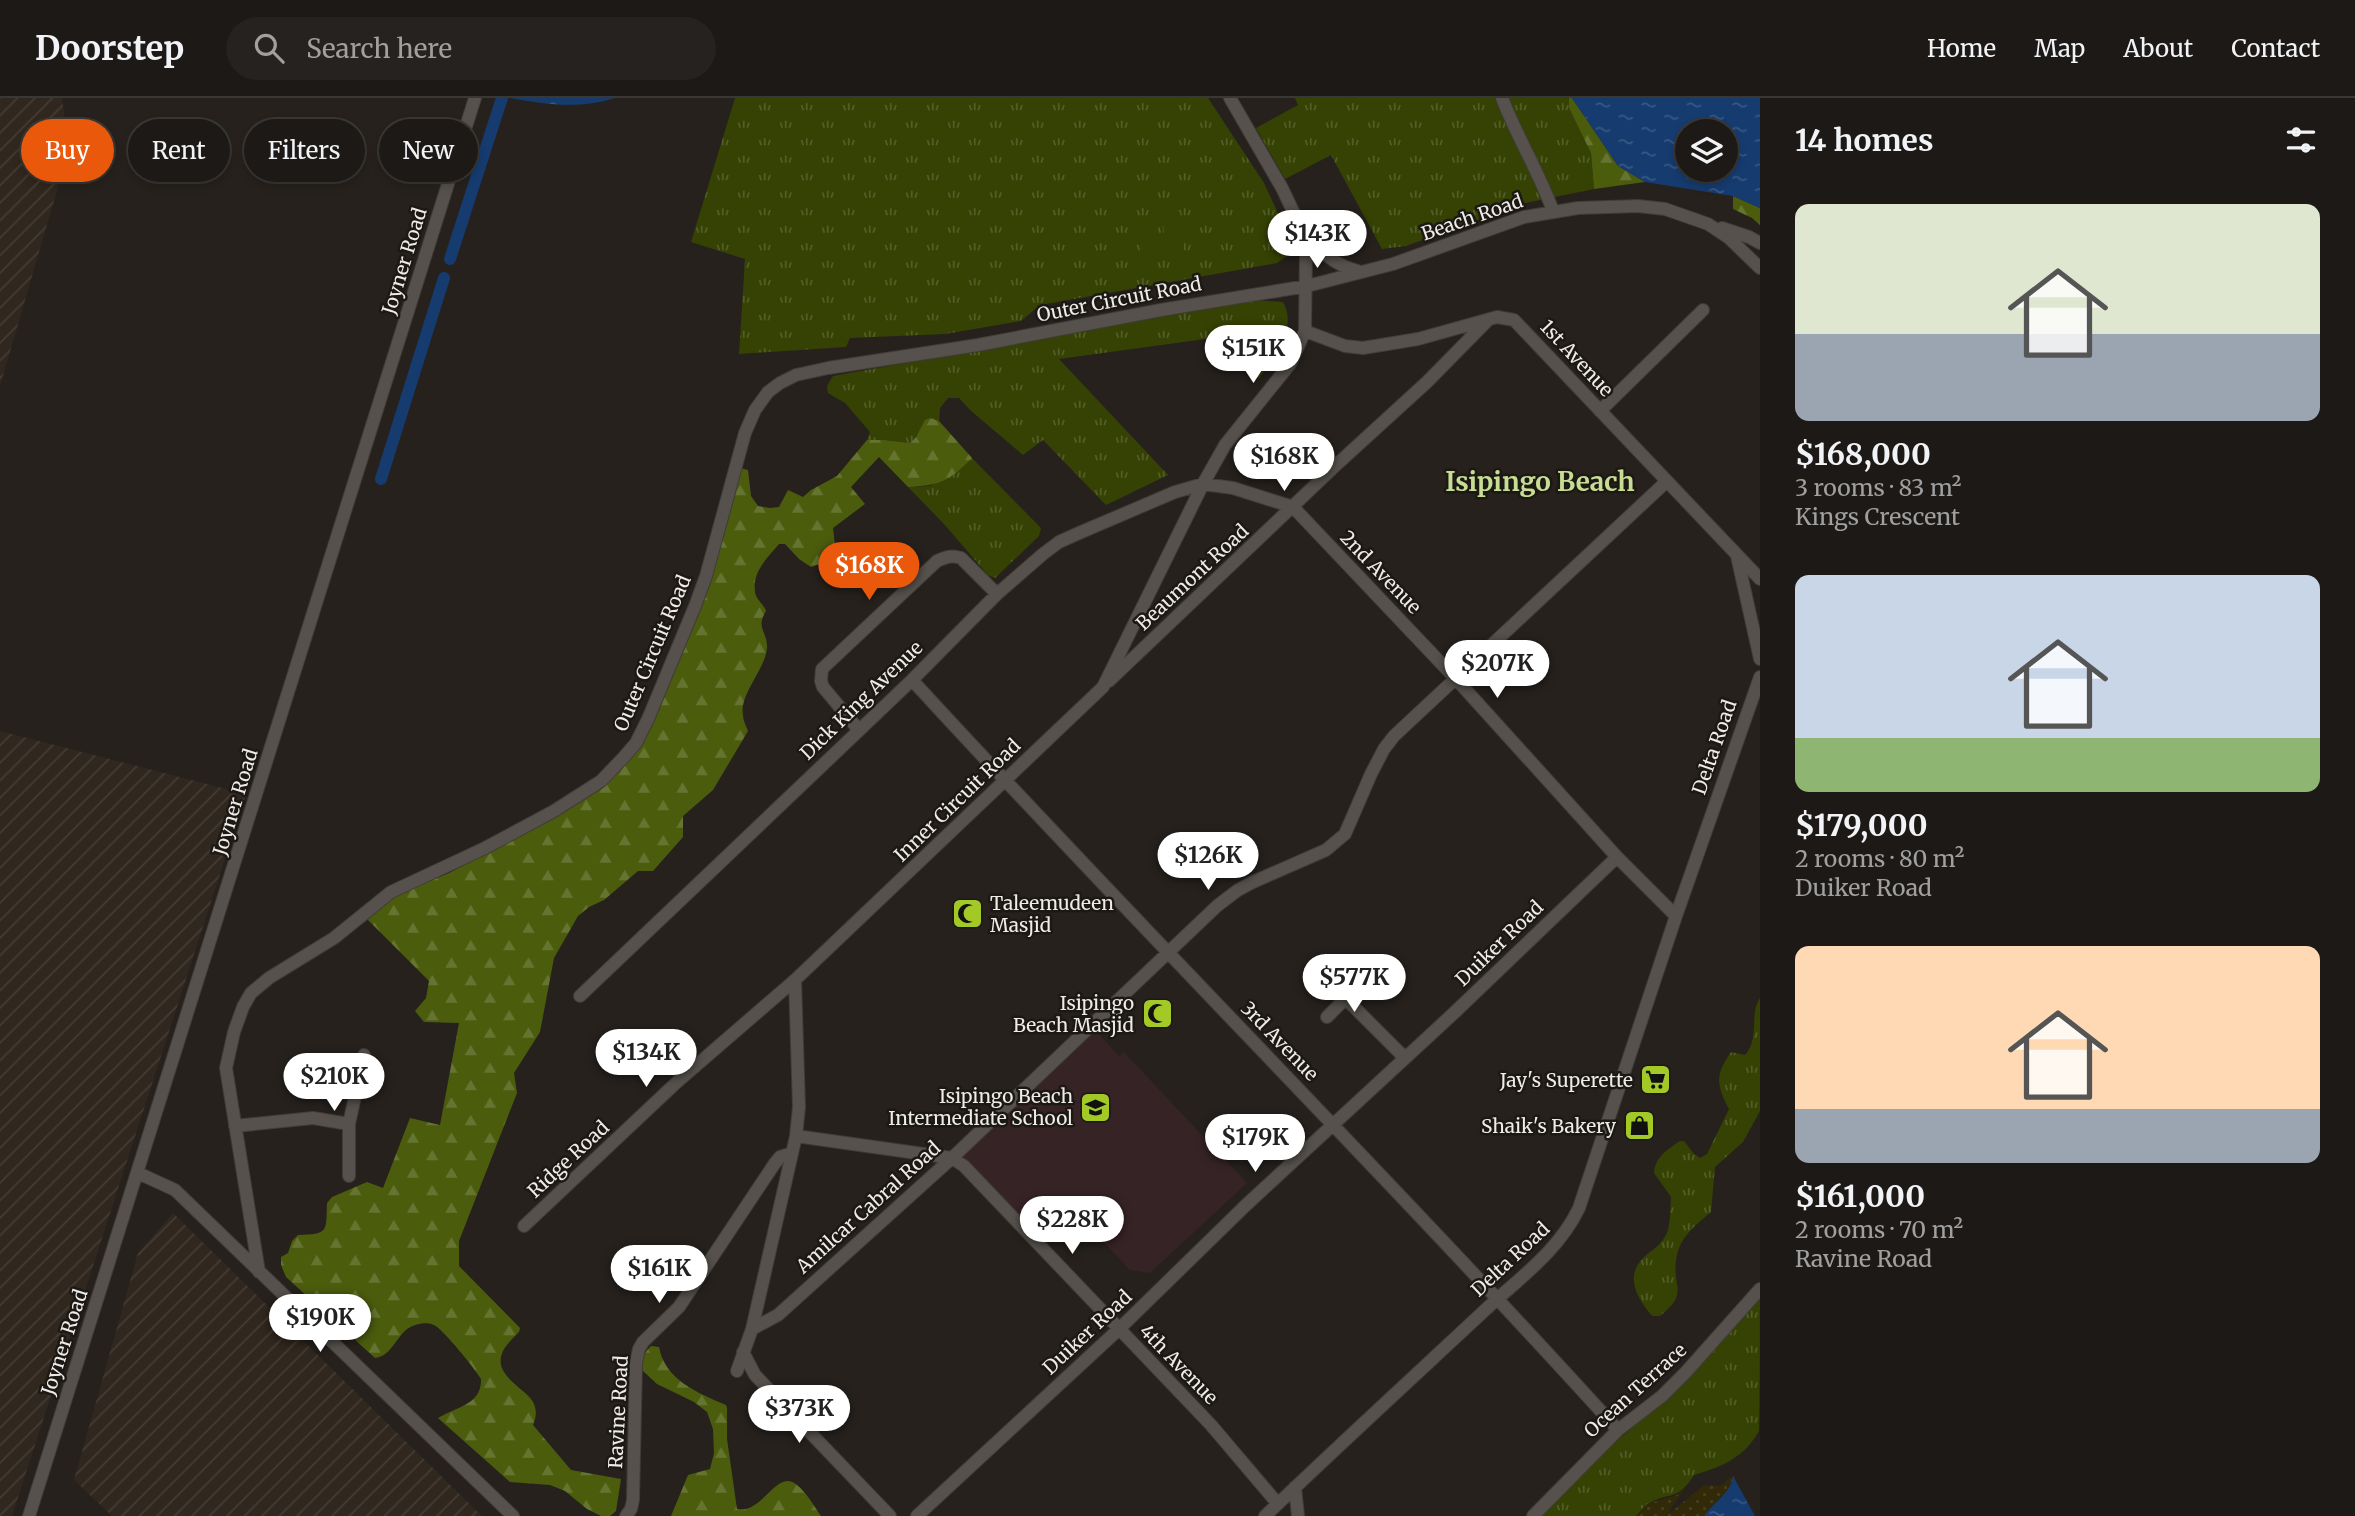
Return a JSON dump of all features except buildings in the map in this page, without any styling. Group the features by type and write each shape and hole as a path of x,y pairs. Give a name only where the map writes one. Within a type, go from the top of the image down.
{"street":[{"name":"Joyner Road","path":"29,1516 475,98"},
{"path":"1230,98 1282,188 1300,228 1322,253 1335,263 1360,272"},
{"path":"1502,98 1553,211"},
{"name":"Beach Road","path":"1307,286 1393,264 1524,217 1600,205 1665,209 1708,224 1729,238 1760,268"},
{"path":"1708,224 1760,243"},
{"name":"Inner Circuit Road","path":"795,980 1103,687 1203,484 1227,442 1290,364 1305,331 1306,250 1300,228"},
{"name":"Outer Circuit Road","path":"259,1272 226,1068 234,1032 251,993 269,978 334,938 391,892 496,842 583,794 601,781 636,743 706,576 745,433 755,410 768,392 796,375 828,368 978,345 1161,310 1307,286"},
{"path":"1600,411 1703,310"},
{"name":"1st Avenue","path":"1305,331 1345,346 1363,348 1418,339 1488,319 1509,318 1518,323 1760,579"},
{"name":"Beaumont Road","path":"1103,687 1427,382 1479,332 1488,319"},
{"name":"Amilcar Cabral Road","path":"752,1329 778,1315 952,1158 1217,906 1238,890 1338,843 1345,834 1384,749 1394,736 1666,482"},
{"name":"2nd Avenue","path":"1203,484 1233,488 1293,507 1456,679 1617,857 1676,916"},
{"name":"Dick King Avenue","path":"580,996 912,680 997,594 1059,542 1175,492 1203,484"},
{"path":"1737,556 1760,659"},
{"path":"858,729 823,687 822,669 937,561 946,557 961,558 997,594"},
{"name":"Delta Road","path":"1265,1516 1564,1237 1579,1208 1676,916 1754,709 1760,677"},
{"name":"3rd Avenue","path":"912,680 1005,782 1498,1297 1618,1430"},
{"name":"Duiker Road","path":"917,1516 1118,1330 1245,1206 1617,857"},
{"path":"737,1371 752,1329 796,1136 799,1107 795,980"},
{"name":"Ridge Road","path":"523,1226 677,1082 795,980"},
{"path":"1327,1017 1357,987"},
{"path":"1346,999 1405,1058"},
{"path":"349,1176 349,1124 364,1055"},
{"path":"235,1126 313,1118 349,1124"},
{"path":"796,1136 952,1158"},
{"name":"Ravine Road","path":"626,1516 633,1500 636,1363 639,1349 679,1307 775,1163 780,1157 792,1153"},
{"name":"4th Avenue","path":"952,1158 964,1166 1211,1425 1278,1504"},
{"path":"138,1173 175,1191 513,1516"},
{"name":"Ocean Terrace","path":"1533,1516 1618,1430 1678,1380 1760,1289"},
{"path":"743,1352 755,1375 890,1516"},
{"path":"1295,1487 1298,1516"}],"shaded area":[{"path":"0,98 62,98 65,119 21,119 21,182 59,182 0,386"},
{"path":"0,731 246,794 12,1516 0,1516"},
{"name":"Isipingo Beach Intermediate School","path":"1096,1031 1119,1056 1124,1052 1247,1183 1150,1273 1130,1270 1061,1197 1028,1228 961,1157"},
{"path":"173,1213 482,1516 112,1516 74,1480 138,1253"}],"green space":[{"path":"735,98 1208,98 1264,183 1283,224 1287,256 1277,263 1040,305 1021,321 945,334 850,338 846,347 739,354 745,259 691,242"},
{"path":"1295,98 1569,98 1569,108 1591,153 1594,189 1525,203 1406,246 1382,249 1331,155 1285,179 1256,128 1298,105"},
{"path":"1569,98 1572,98 1618,166 1645,182 1594,189 1591,153 1569,108"},
{"path":"1733,196 1760,208 1760,225 1733,209"},
{"path":"1180,212 1184,251 1166,253 1162,214"},
{"path":"1156,215 1161,254 1143,256 1138,217"},
{"path":"1256,300 1283,302 1288,322 1282,342 1259,379 1220,337 1059,359 1168,475 1106,505 1043,440 1023,455 959,398 948,398 940,408 939,421 930,418 910,443 867,440 870,432 845,403 828,393 827,386 833,376"},
{"path":"930,418 939,421 972,458 958,472 936,483 908,487 879,457 851,487 865,504 833,528 835,544 831,558 811,567 785,544 779,544 762,565 756,577 755,591 766,611 762,626 767,648 743,707 748,731 713,790 683,816 683,837 653,871 638,871 604,900 578,916 554,958 540,1032 514,1073 517,1093 459,1241 459,1266 520,1328 504,1349 502,1367 511,1381 534,1404 536,1414 533,1425 571,1470 621,1479 616,1511 610,1516 601,1516 587,1509 565,1491 550,1485 510,1482 438,1418 472,1400 480,1388 481,1379 439,1328 427,1323 413,1326 403,1333 385,1354 375,1358 286,1277 281,1265 281,1257 288,1253 292,1241 298,1235 315,1234 324,1230 327,1203 332,1197 367,1182 383,1188 410,1118 440,1125 459,1023 424,1022 415,1011 426,998 429,981 367,919 375,910 399,894 449,873 565,812 592,793 640,740 740,468 748,470 751,496 758,506 779,507 788,490 803,497 837,476 867,440 910,443 925,420"},
{"path":"972,458 1041,528 1039,536 995,578 988,575 908,487 930,486 961,469"},
{"path":"1760,998 1760,1111 1743,1142 1715,1167 1711,1212 1690,1231 1679,1248 1675,1301 1660,1316 1652,1316 1635,1288 1634,1273 1643,1258 1661,1243 1669,1226 1671,1197 1654,1173 1655,1167 1663,1154 1680,1141 1684,1141 1700,1158 1707,1154 1729,1109 1719,1080 1722,1067 1731,1052 1745,1055 1750,1049 1755,1011"},
{"path":"1760,1297 1759,1431 1739,1455 1713,1469 1694,1475 1678,1493 1648,1504 1636,1516 1541,1516 1589,1465 1688,1379"},
{"path":"651,1346 659,1347 662,1358 675,1377 705,1396 726,1405 727,1439 737,1509 754,1505 776,1486 790,1481 804,1492 821,1516 671,1516 688,1475 710,1469 714,1453 713,1429 707,1412 694,1402 657,1384 643,1371 643,1357"}],"sand":[{"path":"1733,1476 1726,1492 1704,1516 1636,1516 1647,1504 1677,1495 1685,1488 1670,1513 1704,1485 1719,1486"}],"water":[{"path":"511,98 615,98 589,104 563,105"},
{"path":"1572,98 1760,98 1760,208 1733,196 1645,182 1618,166"},
{"path":"1733,1476 1755,1516 1704,1516 1726,1492"}],"waterway":[{"path":"450,259 502,98"},
{"path":"381,479 444,278"}],"place":[{"name":"Taleemudeen Masjid","path":"967,914"},
{"name":"Isipingo Beach Masjid","path":"1157,1014"},
{"name":"Jay's Superette","path":"1656,1080"},
{"name":"Isipingo Beach Intermediate School","path":"1096,1107"},
{"name":"Shaik's Bakery","path":"1639,1126"}],"district":[{"name":"Isipingo Beach","path":"1540,481"}]}
